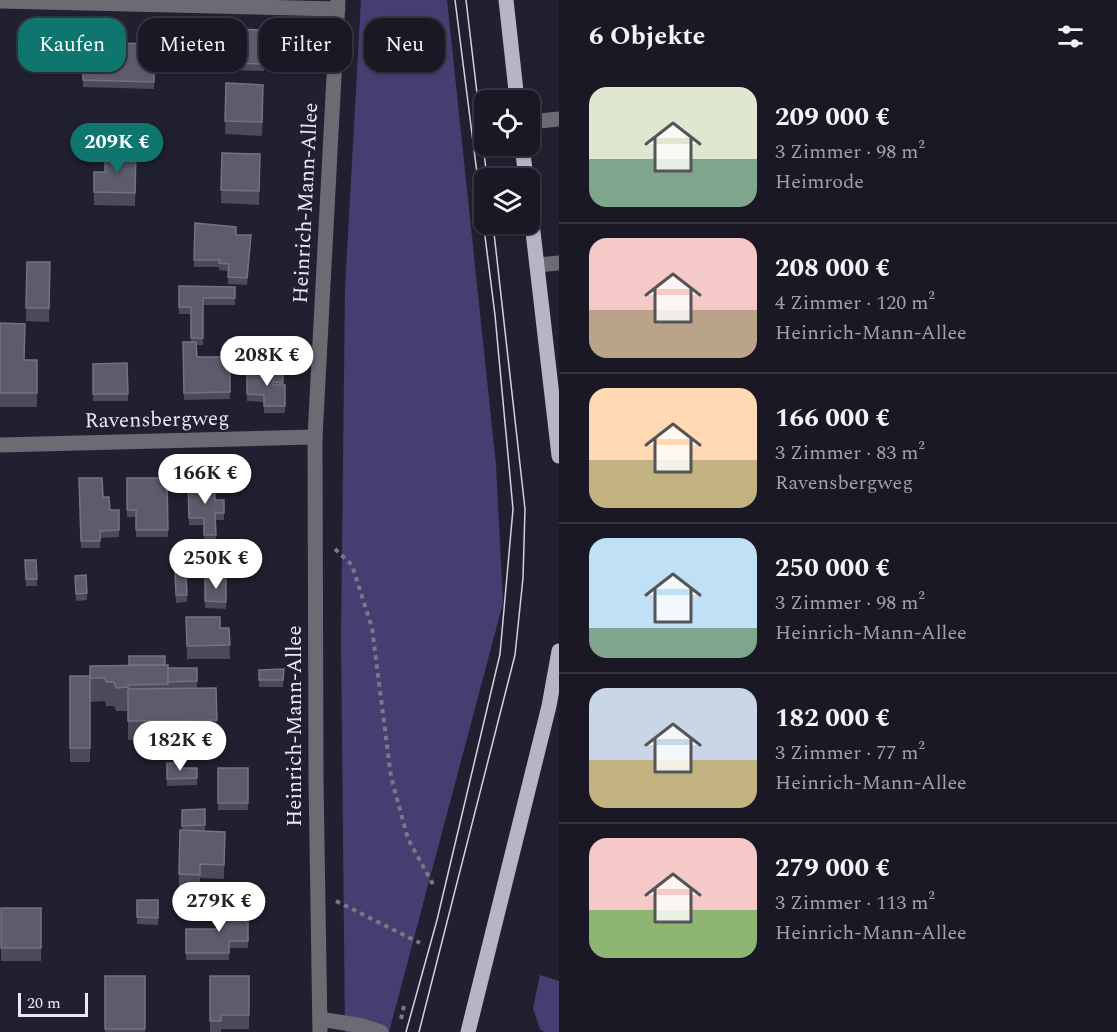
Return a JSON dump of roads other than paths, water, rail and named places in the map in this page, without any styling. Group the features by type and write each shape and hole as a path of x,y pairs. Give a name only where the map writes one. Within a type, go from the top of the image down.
{"main road":[{"path":"506,0 516,90"},
{"path":"533,234 559,456"},
{"path":"468,1032 549,706 559,651"}],"street":[{"path":"0,1 338,4"},
{"name":"Heinrich-Mann-Allee","path":"338,4 315,437 320,1026 363,1026 381,1032"},
{"path":"540,121 559,119"},
{"path":"537,265 559,263"},
{"name":"Ravensbergweg","path":"0,445 315,437"}],"tram line":[{"path":"406,1032 437,920 500,654 513,509 495,315 455,0"},
{"path":"466,0 486,168"},
{"path":"419,1032 515,655 523,578 525,509 494,234"}]}
